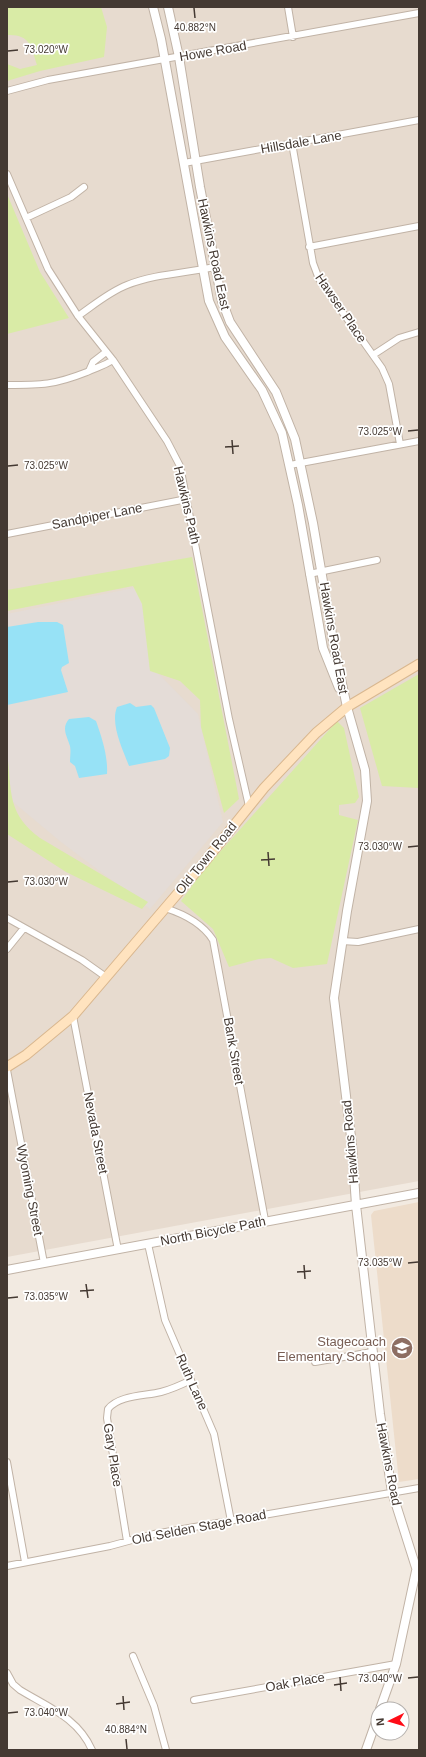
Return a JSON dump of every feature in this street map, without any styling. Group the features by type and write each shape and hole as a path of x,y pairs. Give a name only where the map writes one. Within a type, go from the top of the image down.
{"main road":[{"name":"Old Town Road","path":"7,1069 73,1016 249,806 316,733 347,707 419,664"}],"street":[{"name":"Hawkins Road East","path":"153,7 184,163 202,269 213,313 232,349 262,390 282,433 290,465 323,648 347,707"},
{"name":"Hawkins Road East","path":"168,7 179,57 215,267 225,310 230,322 283,405 292,427 301,462 322,570 334,646 347,707"},
{"path":"288,7 293,37"},
{"name":"Howe Road","path":"7,91 48,80 293,37 419,13"},
{"name":"Hillsdale Lane","path":"184,163 419,120"},
{"name":"Hawser Place","path":"292,143 309,247 319,279 382,368 389,384 400,444"},
{"name":"Hawkins Path","path":"7,174 48,269 78,316 113,360 167,441 180,466 229,719 249,806"},
{"path":"26,218 71,197 84,187"},
{"path":"309,247 419,226"},
{"path":"78,316 102,299 127,285 144,279 215,267"},
{"path":"373,355 399,338 419,332"},
{"path":"89,371 93,362 106,352"},
{"path":"7,385 49,385 98,369 113,360"},
{"path":"290,465 419,440"},
{"name":"Sandpiper Lane","path":"7,534 187,499"},
{"path":"309,574 322,570 377,560"},
{"name":"Hawkins Road","path":"347,707 365,770 367,801 342,941 334,998 352,1145 356,1205 367,1293 372,1352 392,1492 418,1570"},
{"name":"Bank Street","path":"165,908 195,921 206,930 213,940 265,1220"},
{"path":"7,918 82,960 106,977"},
{"path":"7,949 24,928"},
{"path":"342,941 358,942 419,930"},
{"name":"Nevada Street","path":"73,1016 118,1250"},
{"name":"Wyoming Street","path":"7,1069 44,1263"},
{"name":"North Bicycle Path","path":"7,1270 118,1250 265,1220 419,1193"},
{"name":"Ruth Lane","path":"148,1244 165,1320 214,1434 231,1521"},
{"path":"314,1362 372,1352"},
{"name":"Gary Place","path":"127,1541 107,1418 108,1409 118,1401 176,1388 191,1380"},
{"path":"7,1462 25,1562"},
{"name":"Old Selden Stage Road","path":"7,1566 110,1546 154,1534 419,1488"},
{"path":"383,1701 396,1664 418,1570"},
{"path":"133,1656 154,1706 166,1750"},
{"name":"Oak Place","path":"194,1700 396,1664"},
{"path":"7,1673 13,1684 20,1690 73,1721 81,1731 92,1750"},
{"path":"366,1750 370,1739"}],"shaded area":[{"path":"7,7 419,7 419,1181 7,1257"},
{"path":"143,586 152,667 198,714 223,822 150,909 61,842 13,802 7,768 7,614"},
{"name":"Stagecoach Elementary School","path":"419,1202 419,1479 399,1482 371,1215 374,1211"}],"green space":[{"path":"7,7 101,7 107,27 104,57 40,71 7,81 7,64 20,69 37,65 31,47 25,39 15,35 7,35"},
{"path":"7,194 40,272 69,318 7,334"},
{"path":"192,557 239,799 224,813 201,727 200,700 180,681 150,671 142,604 133,586 7,611 7,590"},
{"path":"419,674 419,788 382,786 360,708"},
{"path":"337,721 344,728 359,797 355,803 339,805 339,815 358,820 327,964 293,968 271,958 259,959 229,967 213,929 181,901 202,872"},
{"path":"7,752 13,800 16,810 29,829 40,838 148,902 142,909 66,872 7,834"}],"water":[{"path":"38,622 57,622 63,625 69,663 62,667 61,670 68,692 7,705 7,627"},
{"path":"130,703 136,707 151,705 154,708 170,748 169,756 165,759 129,766 118,737 115,714 117,707"},
{"path":"89,717 96,721 106,754 107,774 79,778 75,766 70,762 70,748 65,732 65,726 69,719"}],"place":[{"name":"Stagecoach Elementary School","path":"402,1348"}]}
